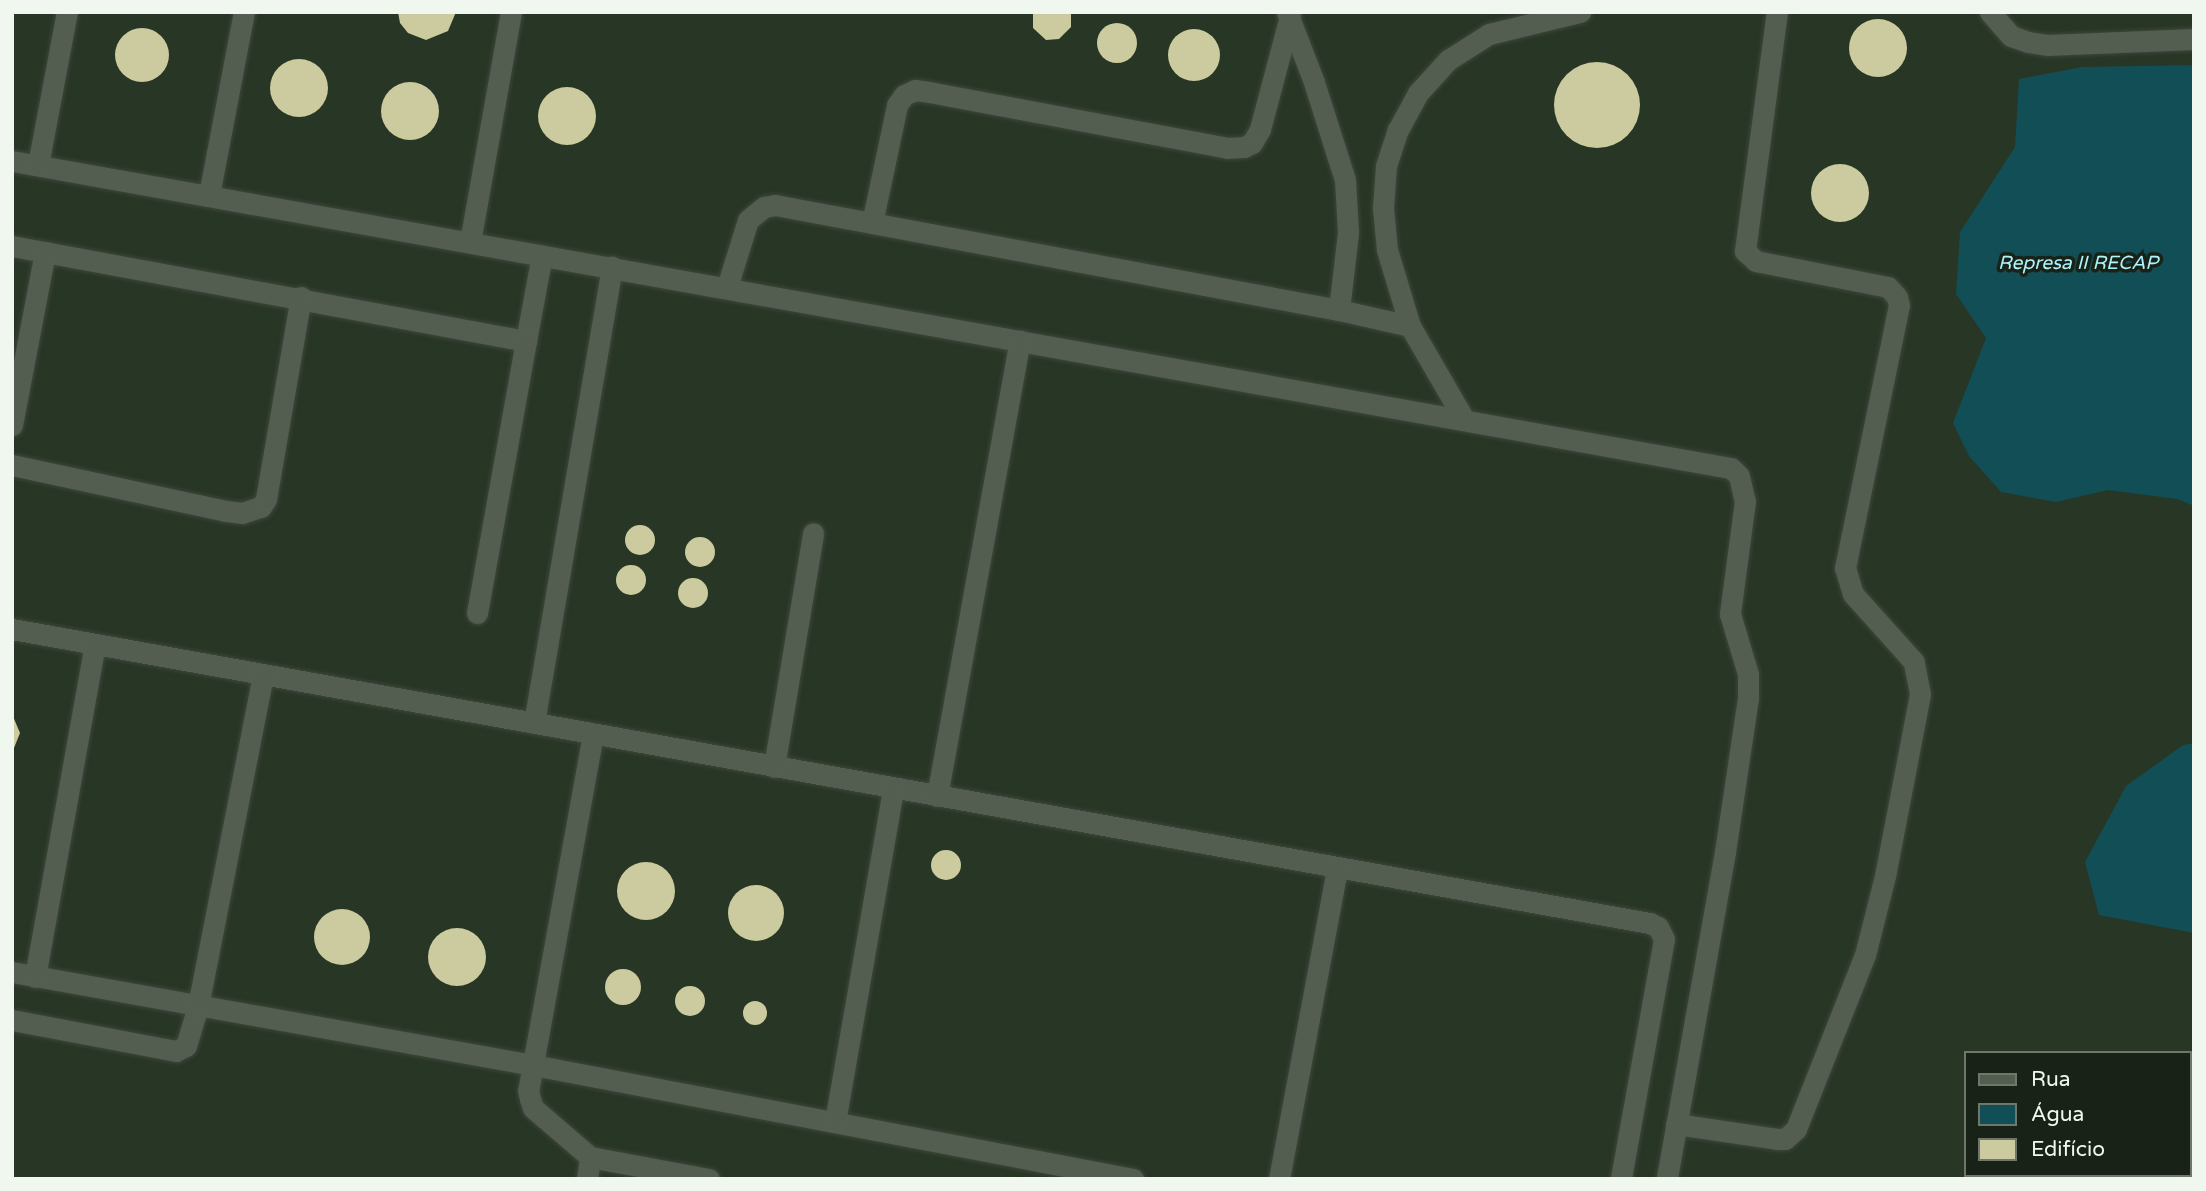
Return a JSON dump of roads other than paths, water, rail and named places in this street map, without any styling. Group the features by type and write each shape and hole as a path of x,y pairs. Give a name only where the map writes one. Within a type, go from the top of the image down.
{"lane":[{"path":"38,165 67,12"},
{"path":"209,195 244,12"},
{"path":"470,242 511,12"},
{"path":"1464,419 1410,326 1387,250 1383,208 1386,166 1404,117 1418,93 1448,60 1489,34 1580,12"},
{"path":"1676,1124 1777,1139 1785,1139 1796,1129 1866,955 1885,876 1920,694 1914,662 1853,594 1845,568 1899,304 1897,297 1888,287 1756,261 1745,251 1777,12"},
{"path":"1990,12 2011,36 2028,42 2047,44 2194,39"},
{"path":"1288,14 1345,180 1348,232 1339,310"},
{"path":"872,223 897,105 904,95 915,90 929,92 1227,148 1244,147 1252,143 1260,129 1288,14"},
{"path":"12,161 1731,468 1743,486 1745,500 1730,614 1748,674 1748,698 1723,866 1667,1179"},
{"path":"727,287 748,220 764,207 775,205 1339,310 1410,326"},
{"path":"12,246 301,297 526,341"},
{"path":"12,425 45,252"},
{"path":"477,613 542,255"},
{"path":"534,723 612,267"},
{"path":"12,465 226,511 242,513 261,507 267,499 301,297"},
{"path":"937,796 1020,340"},
{"path":"774,767 813,533"},
{"path":"12,629 1658,927 1664,939 1621,1179"},
{"path":"35,976 95,644"},
{"path":"12,1020 176,1051 186,1046 198,1006 263,674"},
{"path":"593,734 528,1090 533,1108 590,1157 667,1175 709,1179"},
{"path":"835,1122 893,788"},
{"path":"1279,1179 1337,869"},
{"path":"12,972 533,1065 1133,1179"},
{"path":"586,1179 590,1157"}],"water":[{"name":"Represa II RECAP","path":"2194,65 2194,506 2177,499 2108,490 2056,502 2001,492 1969,456 1953,423 1986,338 1956,294 1960,232 2015,147 2019,79 2082,67"},
{"path":"2194,743 2194,933 2099,915 2085,862 2126,786 2183,745"}]}
